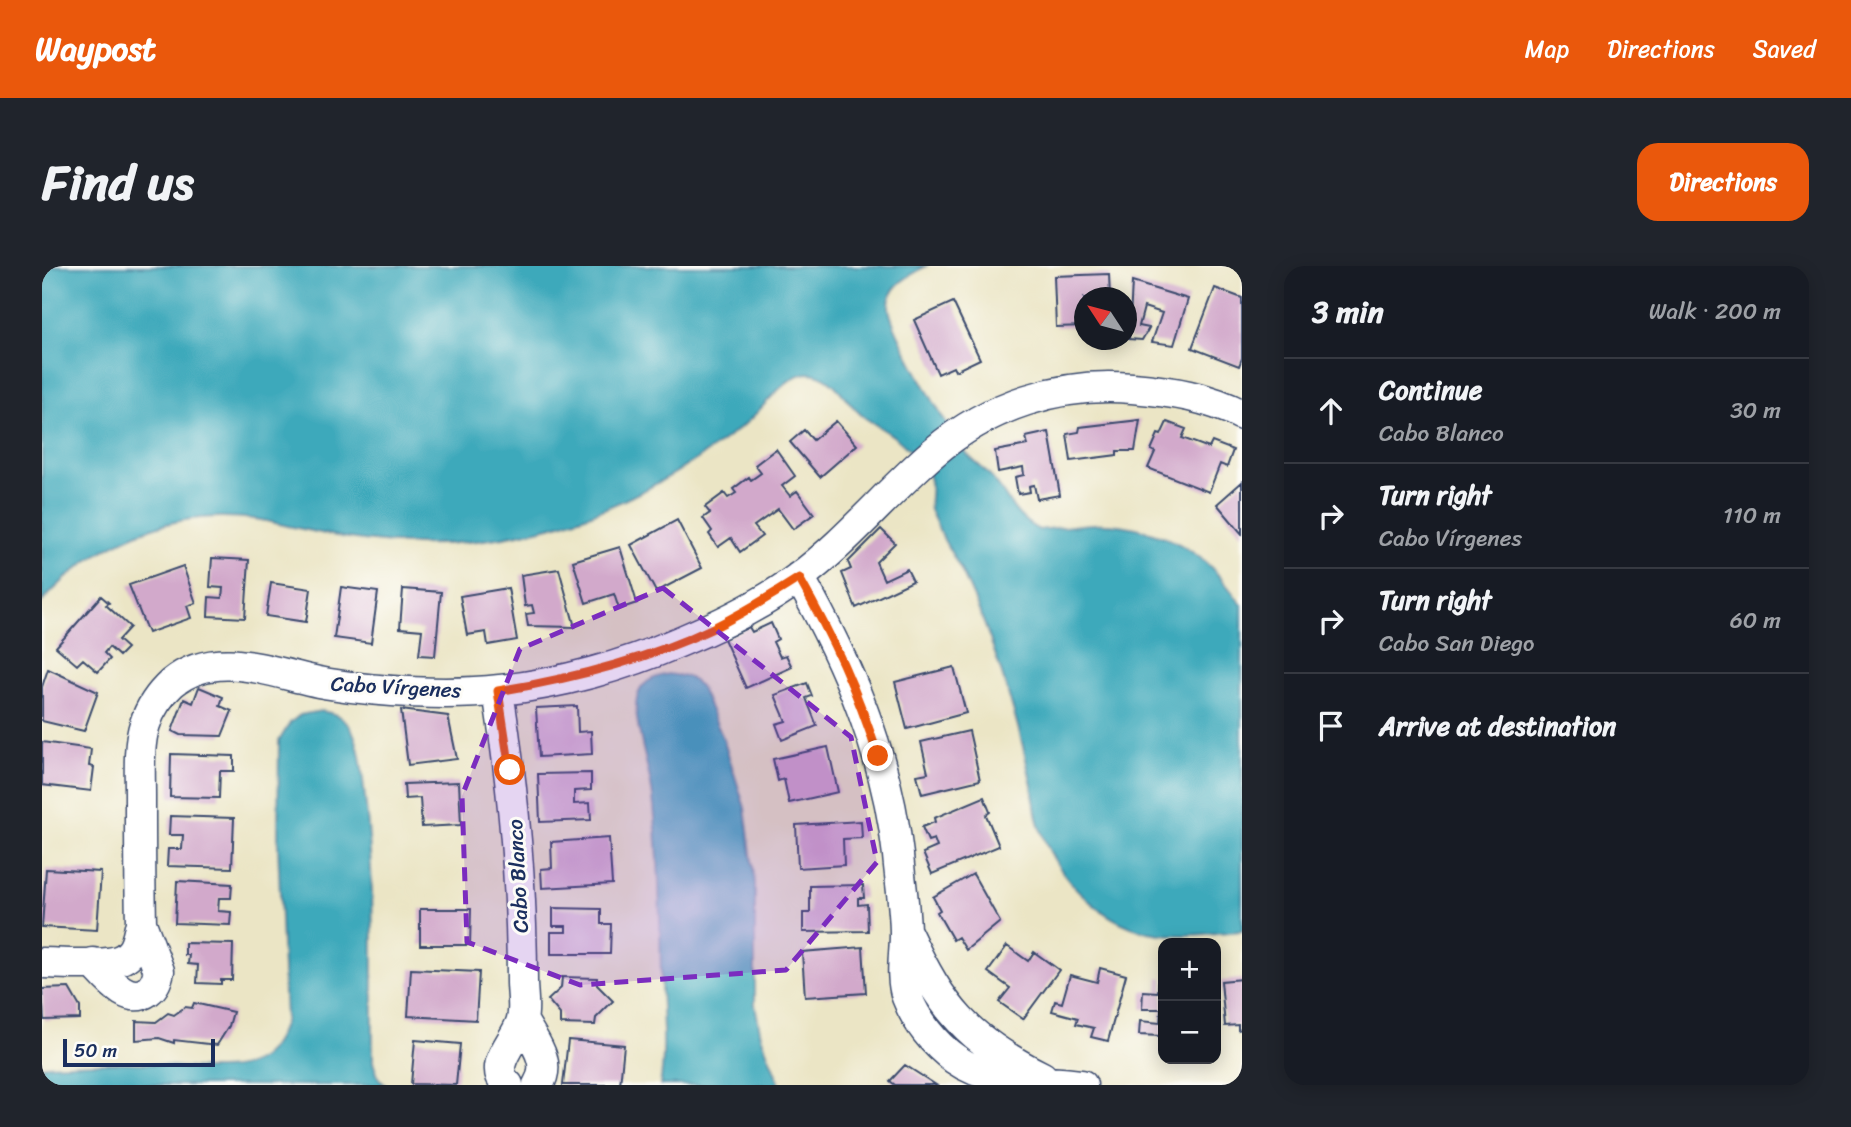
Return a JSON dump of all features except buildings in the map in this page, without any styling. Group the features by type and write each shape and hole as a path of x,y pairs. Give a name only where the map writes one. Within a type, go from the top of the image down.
{"street":[{"name":"Cabo Vírgenes","path":"42,963 116,962 127,957 134,948 141,923 141,765 144,727 153,705 170,684 185,674 221,663 375,690 498,691 546,683 660,650 710,629 764,600 799,578 935,451 966,427 998,409 1075,389 1111,386 1187,395 1242,415"},
{"path":"799,578 831,634 861,701 891,809 905,931 926,975 950,1011 977,1037 1009,1060 1050,1081 1082,1085"},
{"name":"Cabo Blanco","path":"498,691 510,770 519,866 522,1020 542,1055 545,1066 538,1085"},
{"path":"93,963 118,988 128,994 138,995 152,988 159,971 141,923"},
{"name":"Cabo Blanco","path":"508,1085 502,1080 499,1069 503,1055 522,1020"}],"highlighted area":[{"path":"663,588 851,737 877,862 786,970 580,985 467,942 462,796 520,649"}],"water":[{"path":"42,266 926,266 907,277 892,292 889,307 898,335 920,378 968,456 994,480 1021,517 1039,530 1106,524 1133,527 1160,535 1202,559 1242,605 1242,931 1181,935 1139,930 1101,911 1070,881 1046,844 1039,825 1018,725 1007,688 975,602 930,510 931,485 927,473 899,441 864,417 833,384 818,375 808,373 792,379 746,423 674,474 621,502 565,523 499,538 460,543 402,544 352,539 254,519 193,519 165,524 111,546 63,580 42,602"},
{"path":"668,674 688,677 700,686 723,738 745,808 755,883 755,1005 761,1036 780,1085 660,1085 663,1034 657,844 652,787 636,707 639,692 645,684"},
{"path":"321,711 335,714 346,722 352,730 360,755 371,864 373,1062 379,1079 385,1085 42,1085 42,1066 46,1065 121,1063 198,1069 233,1068 260,1059 273,1046 285,1019 278,844 279,741 290,723 300,715"}],"route":[{"path":"510,770 498,691 546,683 660,650 710,629 799,578 831,634 861,701 878,756"}]}
